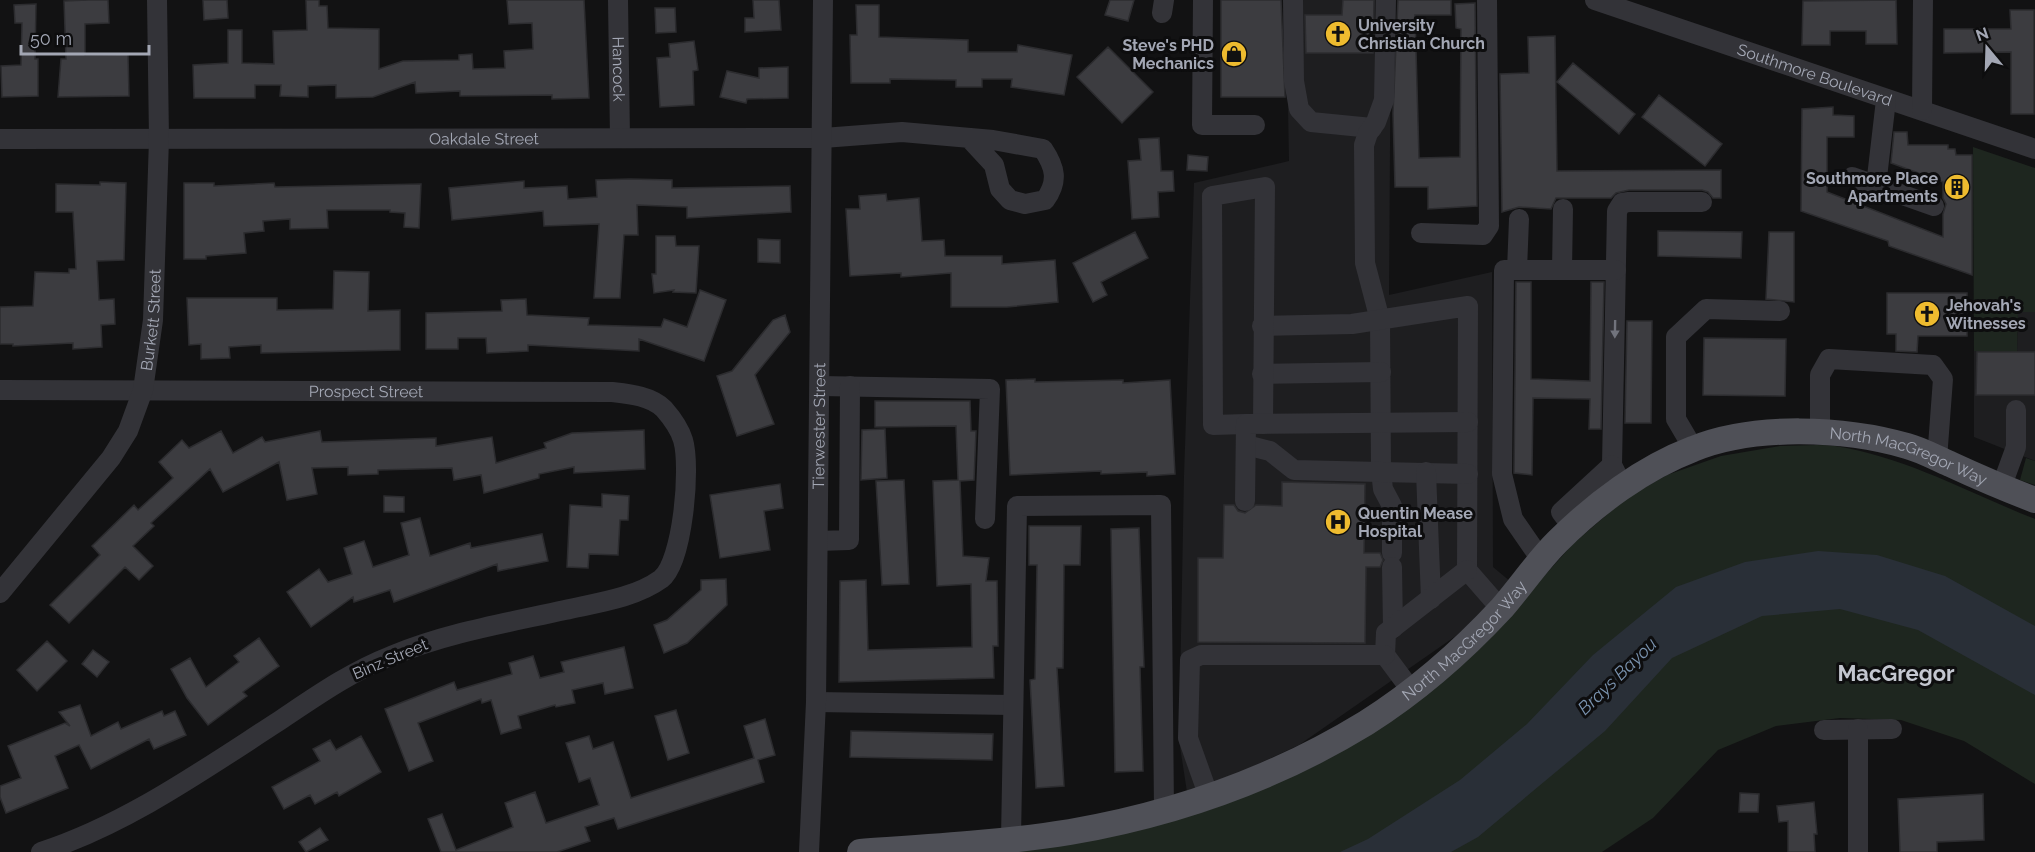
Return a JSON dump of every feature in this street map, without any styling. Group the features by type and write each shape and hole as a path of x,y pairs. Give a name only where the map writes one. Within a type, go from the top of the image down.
{"main road":[{"name":"North MacGregor Way","path":"860,852 1069,832 1164,811 1209,797 1305,757 1368,721 1411,690 1450,658 1501,609 1573,528 1623,488 1694,448 1743,437 1791,431 1856,435 1910,446 2001,488 2035,500"}],"street":[{"name":"Burkett Street","path":"0,593 111,458 128,431 143,390 153,320 159,139 157,0"},
{"name":"Hancock","path":"618,0 620,138"},
{"name":"Tierwester Street","path":"809,852 816,702 823,0"},
{"path":"1203,0 1202,125 1255,125"},
{"path":"1293,0 1294,81 1299,109 1311,122 1372,128"},
{"path":"1386,0 1384,100 1364,145 1365,263 1380,320 1381,471 1383,489 1392,506 1393,628"},
{"path":"1421,233 1483,235 1489,226 1487,0"},
{"name":"Southmore Boulevard","path":"1595,0 2035,149"},
{"path":"1922,110 1923,0"},
{"path":"1876,186 1886,100"},
{"name":"Oakdale Street","path":"0,139 823,138 902,132 969,138"},
{"path":"1852,177 1934,206"},
{"path":"1245,501 1246,445 1254,424 1262,374 1265,187 1212,196 1213,425 1254,424 1381,424 1468,422"},
{"path":"1623,488 1612,465 1617,211 1622,203 1702,202"},
{"path":"1562,270 1563,209"},
{"path":"1517,270 1519,219"},
{"path":"1542,561 1513,519 1502,474 1504,270 1616,270"},
{"path":"1262,326 1352,324 1468,306 1467,570 1501,609"},
{"path":"1694,448 1676,419 1676,337 1706,309 1780,311"},
{"path":"1820,432 1820,375 1829,359 1933,365 1943,379 1937,459"},
{"path":"1262,374 1381,372"},
{"path":"820,386 990,389 985,519"},
{"path":"818,541 849,540 850,386"},
{"name":"Prospect Street","path":"0,390 631,394 663,408 683,440 686,466"},
{"path":"2001,488 2016,447 2016,410"},
{"path":"1246,445 1270,452 1294,470 1468,474"},
{"path":"1573,528 1561,512 1612,465"},
{"name":"Binz Street","path":"41,852 110,825 193,777 354,672 387,657 427,641 608,600 646,587 663,577 672,560 680,534 686,466"},
{"path":"1426,472 1431,599"},
{"path":"1011,838 1017,506 1161,505 1164,811"},
{"path":"1411,690 1385,655 1386,633 1467,570"},
{"path":"1209,797 1188,738 1190,660 1201,655 1385,655"},
{"path":"816,702 1012,705"},
{"path":"1858,729 1858,852"},
{"path":"1824,730 1892,729"}],"shaded area":[{"name":"Quentin Mease Hospital","path":"1286,0 1391,0 1389,295 1492,272 1493,567 1511,582 1463,631 1299,745 1241,772 1187,792 1179,740 1184,476 1194,183 1289,161"},
{"path":"1973,147 2035,168 2035,312 2018,312 2017,352 1974,351"},
{"path":"2018,312 2035,312 2035,461 1974,437 1974,351 2017,352"},
{"path":"1780,446 1835,446 1887,458 2035,519 2035,784 1964,741 1901,720 1840,718 1776,726 1718,750 1653,818 1602,852 995,852 1063,845 1144,829 1215,808 1305,769 1488,638 1573,544 1625,499 1667,475 1721,456"},
{"path":"2026,458 2035,461 2035,485 2020,480"}],"water":[{"name":"Brays Bayou","path":"1818,551 1877,555 1945,576 2035,626 2035,695 1918,630 1840,609 1762,616 1672,658 1605,731 1478,837 1451,852 1340,852 1368,839 1460,780 1527,724 1593,655 1676,587 1745,562"}],"building":[{"path":"108,0 109,23 85,24 85,55 128,54 129,96 58,97 61,59 66,59 64,1"},
{"path":"203,0 227,0 228,18 204,20"},
{"path":"306,0 319,0 319,6 327,6 328,28 379,29 379,69 403,61 459,60 459,55 472,54 473,69 505,68 504,51 533,49 532,23 509,24 507,0 584,0 589,98 552,99 552,95 460,96 460,91 416,93 415,82 373,97 336,98 336,85 308,86 308,97 280,96 281,85 255,85 255,98 194,98 193,65 228,63 228,30 242,30 242,63 274,64 273,31 307,30"},
{"path":"753,0 779,0 781,30 745,32 745,18 754,18"},
{"path":"1110,0 1134,0 1128,21 1105,15"},
{"path":"1221,0 1281,0 1285,97 1221,97"},
{"name":"University Christian Church","path":"1343,0 1374,0 1373,53 1306,53 1305,15 1342,15"},
{"path":"1398,0 1451,0 1451,15 1415,15 1419,158 1460,157 1461,29 1456,28 1455,4 1475,3 1477,206 1428,209 1428,187 1395,187 1393,113"},
{"path":"1896,0 1897,44 1866,44 1866,31 1830,31 1830,45 1802,45 1803,1"},
{"path":"36,4 35,59 38,59 38,96 2,97 1,66 21,65 22,23 15,23 14,5"},
{"path":"856,5 879,5 879,37 968,40 968,52 1017,52 1018,45 1072,55 1064,95 1011,87 1012,79 982,79 982,87 956,87 956,80 890,79 890,83 851,83 850,35 857,35"},
{"path":"655,8 675,8 676,32 656,33"},
{"path":"2010,10 2034,10 2034,114 2011,114 2011,52 1944,53 1944,29 2011,29"},
{"path":"1555,36 1557,171 1721,170 1721,198 1713,198 1708,192 1702,190 1629,190 1616,193 1611,198 1556,198 1551,209 1519,207 1502,212 1500,74 1529,73 1528,37"},
{"path":"694,41 698,70 693,71 694,105 660,107 657,58 670,57 669,44"},
{"path":"1108,47 1153,92 1122,123 1077,77"},
{"path":"1573,63 1635,114 1619,134 1557,82"},
{"path":"788,67 788,98 747,99 746,103 720,97 727,71 759,78 759,68"},
{"path":"1659,95 1722,144 1705,166 1642,117"},
{"name":"Southmore Place Apartments","path":"1833,107 1833,115 1854,116 1854,137 1827,137 1827,192 1943,237 1943,214 1946,204 1943,198 1943,182 1891,163 1894,132 1907,132 1908,145 1948,145 1948,149 1955,149 1956,155 1972,155 1972,275 1889,246 1888,241 1801,211 1802,109"},
{"path":"1159,138 1161,171 1173,171 1174,191 1158,192 1159,217 1132,219 1128,161 1141,160 1139,139"},
{"path":"1188,155 1208,157 1207,171 1187,170"},
{"path":"596,180 672,180 672,188 790,186 791,212 687,218 687,207 637,205 638,235 624,235 620,298 594,298 599,224 544,226 543,211 452,220 449,188 524,181 524,188 567,186 568,199 597,197"},
{"path":"100,182 126,183 124,260 97,261 99,300 114,299 115,324 101,325 102,347 73,349 73,343 13,346 13,344 0,344 0,307 33,306 35,272 69,273 69,269 76,269 73,212 56,212 56,184 100,185"},
{"path":"184,183 214,183 214,186 274,183 275,187 421,184 419,228 404,227 405,213 390,212 390,210 327,210 328,228 290,229 290,219 263,221 264,231 244,233 246,253 206,256 206,259 184,259"},
{"path":"886,194 887,201 919,198 922,241 944,240 945,256 1002,256 1002,264 1055,260 1058,302 1007,307 951,307 951,273 901,277 901,273 850,276 846,209 860,209 859,196"},
{"path":"1658,231 1742,232 1741,258 1658,256"},
{"path":"1135,232 1148,258 1101,282 1107,295 1093,302 1073,263"},
{"path":"1769,232 1794,232 1794,302 1766,299"},
{"path":"656,236 675,236 676,246 699,246 696,293 673,292 674,290 654,293 652,274 656,274"},
{"path":"758,239 780,240 780,263 758,262"},
{"path":"334,271 369,272 368,311 400,310 400,350 261,353 261,345 229,347 230,358 201,359 201,344 189,345 187,298 277,298 277,310 333,309"},
{"path":"1516,282 1531,282 1531,379 1590,381 1591,282 1604,282 1601,429 1589,429 1590,399 1533,398 1532,475 1514,473"},
{"path":"700,290 726,300 704,361 639,339 639,351 528,345 528,351 487,353 486,338 458,338 458,349 426,349 426,313 502,311 501,300 526,299 527,315 589,318 588,325 661,327 664,319 687,327"},
{"name":"Jehovah's Witnesses","path":"1887,293 1967,293 1967,336 1918,336 1917,352 1896,351 1896,334 1887,334"},
{"path":"785,315 790,332 755,375 774,424 737,436 717,376 732,371 773,320"},
{"path":"1627,321 1652,321 1651,423 1625,423"},
{"path":"1704,338 1786,339 1785,396 1703,395"},
{"path":"1977,352 2035,352 2035,395 1976,395"},
{"path":"1035,379 1035,382 1123,380 1123,383 1170,380 1175,474 1147,476 1147,472 1101,474 1101,471 1010,475 1006,380"},
{"path":"875,401 970,401 971,431 976,431 974,480 960,481 963,556 989,558 986,581 997,581 998,646 993,646 994,678 839,682 840,581 866,580 868,650 972,647 971,584 937,586 933,481 958,480 956,426 875,427"},
{"path":"885,429 887,478 861,480 862,430"},
{"path":"644,430 645,469 574,473 574,467 539,474 539,478 484,493 481,475 454,480 452,468 378,470 378,474 348,475 348,467 312,468 317,494 287,500 279,462 223,492 210,469 151,523 154,526 133,546 153,566 139,580 125,567 69,623 50,605 100,555 92,546 134,505 138,510 173,478 159,462 182,440 189,448 221,431 233,453 262,437 265,442 320,431 322,442 436,438 436,446 492,437 496,463 546,448 544,443 572,433"},
{"path":"904,480 909,584 882,585 876,481"},
{"path":"1282,482 1365,484 1364,553 1380,553 1383,560 1380,567 1366,567 1365,643 1198,642 1198,558 1223,558 1224,505 1234,505 1238,511 1245,513 1256,505 1282,506"},
{"path":"780,484 783,508 764,511 770,550 720,558 710,495"},
{"path":"602,494 629,496 628,520 620,520 618,555 589,554 588,568 567,567 570,505 602,507"},
{"path":"384,496 404,497 404,512 384,512"},
{"path":"420,518 430,556 470,543 471,548 542,534 548,561 498,571 497,564 394,602 390,590 354,602 353,597 311,627 287,592 319,569 328,582 352,574 344,548 364,541 373,567 409,555 401,523"},
{"path":"1029,526 1081,526 1080,565 1064,565 1063,668 1057,668 1064,786 1036,788 1030,680 1035,679 1037,565 1029,565"},
{"path":"1139,528 1144,667 1140,667 1143,771 1115,772 1111,529"},
{"path":"726,579 727,605 687,643 664,653 654,625 667,620 701,590 701,580"},
{"path":"259,638 279,666 243,692 247,696 208,725 187,698 171,669 190,658 206,687 239,662 234,656"},
{"path":"47,641 67,661 37,691 17,670"},
{"path":"624,647 633,688 605,694 603,683 572,690 575,703 556,707 555,705 518,716 521,728 501,734 491,700 482,703 481,699 418,723 433,761 409,771 385,709 454,682 457,690 512,674 509,663 533,656 540,678 564,672 561,662"},
{"path":"93,650 109,662 97,677 82,664"},
{"path":"80,705 91,736 118,722 121,729 162,711 164,716 175,711 186,735 154,749 149,739 91,769 79,745 55,756 68,788 6,813 0,797 0,786 21,778 8,746 65,723 70,726 59,712"},
{"path":"676,710 689,753 668,760 655,716"},
{"path":"765,719 775,755 758,760 764,782 618,829 614,818 585,827 590,841 557,852 441,852 428,819 442,814 456,850 513,827 505,803 535,792 546,823 599,805 590,778 579,782 566,743 589,736 593,749 613,742 631,798 754,758 744,726"},
{"path":"851,731 993,734 992,760 850,757"},
{"path":"361,736 381,772 339,796 337,792 315,804 310,795 284,809 272,787 320,761 313,749 330,740 336,750"},
{"path":"1740,793 1759,794 1758,812 1739,812"},
{"path":"1983,794 1984,840 1937,842 1937,852 1900,852 1898,799"},
{"path":"1814,802 1817,834 1814,834 1815,852 1788,852 1788,821 1779,822 1777,806"},
{"path":"320,828 328,840 306,852 299,842"}],"place":[{"name":"University Christian Church","path":"1338,34"},
{"name":"Steve's PHD Mechanics","path":"1234,54"},
{"name":"Southmore Place Apartments","path":"1957,187"},
{"name":"Jehovah's Witnesses","path":"1927,314"},
{"name":"Quentin Mease Hospital","path":"1338,522"}],"district":[{"name":"MacGregor","path":"1896,673"}]}
